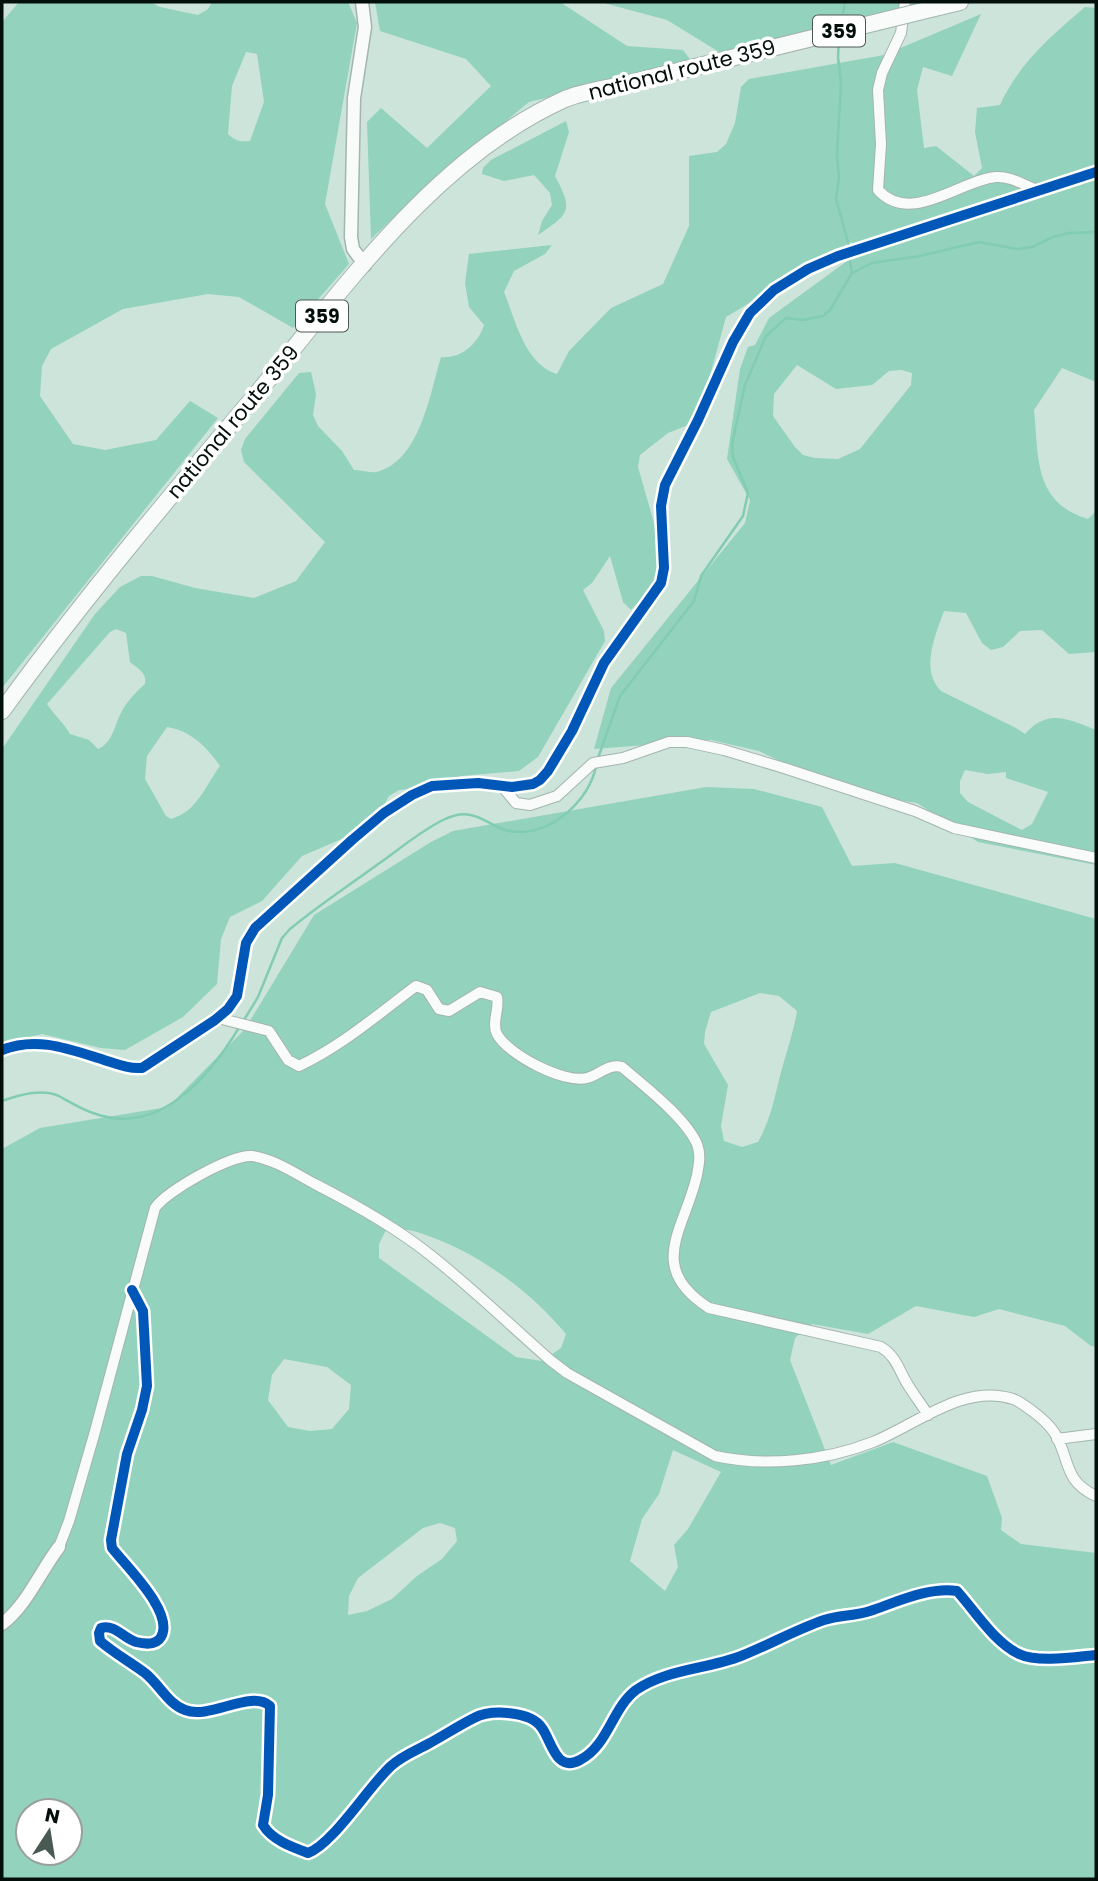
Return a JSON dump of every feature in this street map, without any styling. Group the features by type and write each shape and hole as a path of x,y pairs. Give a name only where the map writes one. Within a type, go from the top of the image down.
{"highway":[{"name":"national route 359","path":"2,711 111,567 365,265 413,211 468,160 512,129 566,98 960,2"}],"street":[{"path":"362,2 365,27 354,97 351,237 353,249 365,265"},
{"path":"905,2 901,33 881,73 878,90 881,144 878,190 888,199 906,203 933,199 998,177 1018,181 1038,190"},
{"path":"2,1051 27,1043 41,1043 66,1048 130,1069 142,1068 228,1009 237,996 246,943 255,928 384,813 432,786 478,783 512,787 533,784 548,771 572,731 604,663 661,583 664,568 661,506 665,485 733,342 755,307 774,290 808,269 838,256 1096,172"},
{"path":"501,785 516,803 530,805 557,796 593,763 623,758 669,742 687,742 784,768 915,811 954,828 1096,858"},
{"path":"218,1018 269,1031 288,1060 299,1066 326,1053 359,1031 415,986 427,990 439,1009 449,1011 480,992 497,997 494,1028 506,1046 563,1077 586,1079 610,1068 622,1067 653,1093 691,1134 698,1146 700,1159 695,1184 674,1241 672,1254 675,1270 681,1281 698,1301 709,1308 881,1347 898,1363 906,1382 928,1415"},
{"path":"2,1624 26,1598 59,1547 69,1521 149,1224 160,1201 236,1158 255,1157 284,1168 404,1236 428,1252 558,1366 715,1456 737,1461 761,1462 829,1454 873,1442 959,1401 986,1395 1000,1396 1016,1400 1041,1417 1054,1431 1073,1480 1085,1491 1096,1496"},
{"path":"132,1290 143,1311 147,1386 127,1454 111,1540 112,1548 157,1603 163,1629 162,1636 156,1642 148,1644 132,1641 106,1627 101,1628 100,1641 147,1675 183,1710 203,1712 253,1700 266,1702 270,1706 268,1795 263,1825 267,1832 292,1848 308,1853 324,1845 366,1791 392,1765 477,1716 490,1712 508,1712 537,1722 559,1759 571,1763 579,1761 604,1737 628,1697 659,1678 739,1657 827,1619 865,1613 899,1599 947,1590 957,1591 997,1636 1020,1655 1033,1658 1096,1655"},
{"path":"1057,1439 1096,1434"}],"green space":[{"path":"19,2 150,2 160,7 198,15 208,9 212,2 348,2 357,23 325,204 349,264 293,328 239,297 208,294 123,309 51,349 42,366 40,396 73,444 105,450 156,440 190,401 218,418 2,688 2,22","holes":["246,52 257,54 264,102 250,141 241,141 228,134 232,86"]},
{"path":"375,2 560,2 627,46 683,50 693,63 529,102 412,200 371,239 367,122 381,108 427,148 491,86 466,59 380,31"},
{"path":"600,2 920,2 910,20 724,55 667,20"},
{"path":"1085,7 1096,8 1096,382 1062,368 1034,410 1039,461 1048,490 1057,502 1088,519 1096,511 1096,652 1069,654 1042,630 1020,631 1003,647 991,650 982,643 966,613 944,611 930,663 931,673 941,691 1025,734 1050,718 1067,720 1096,730 1096,865 978,842 917,803 845,792 759,751 711,740 594,749 611,688 745,523 750,500 727,459 740,369 748,347 755,345 769,318 858,253 851,242 726,317 708,383 691,424 668,433 640,455 638,467 662,551 664,574 631,610 623,602 610,556 592,583 583,590 604,631 605,641 538,757 519,771 461,776 436,787 399,790 389,796 372,826 302,856 262,901 230,917 221,939 217,984 183,1017 125,1050 101,1048 42,1034 2,1044 2,749 95,614 120,587 141,576 152,576 195,588 254,598 296,581 325,542 244,462 241,450 245,439 299,373 311,372 316,394 313,415 318,426 342,451 354,470 376,472 391,466 413,441 421,424 441,357 455,356 468,349 478,338 484,325 469,307 465,283 469,254 552,245 545,254 514,271 504,292 529,351 536,361 557,374 569,351 611,308 663,284 689,226 689,156 717,152 726,144 735,123 741,87 749,79 884,55 981,14 952,76 923,67 917,90 924,148 936,146 974,176 982,168 975,132 977,108 1000,105 1026,63","holes":["797,365 836,389 872,385 889,371 912,373 911,385 860,449 838,459 803,455 795,447 773,416 774,394","116,629 126,633 130,662 143,674 145,684 127,703 110,738 98,749 89,740 70,734 47,704 110,632","167,727 197,740 220,766 194,804 171,819 166,816 145,779 147,756","965,770 988,774 1006,772 1006,778 1048,792 1032,824 1022,830 968,802 960,793 960,781"]},
{"path":"566,121 569,132 555,176 565,197 565,211 556,222 538,235 542,221 552,205 550,193 534,175 504,181 482,174 483,168 491,160"},
{"path":"706,787 754,789 822,807 852,866 895,863 1096,919 1096,1347 1065,1326 999,1309 974,1317 916,1306 868,1334 812,1324 795,1338 790,1360 831,1465 893,1442 987,1476 1002,1518 1001,1530 1021,1544 1096,1553 1096,1879 2,1879 2,1149 40,1128 168,1107 245,1029 314,915 453,831","holes":["760,993 779,996 797,1011 766,1126 758,1142 742,1147 724,1141 721,1126 728,1085 704,1044 705,1032 711,1012","387,1228 404,1229 441,1241 481,1261 518,1287 551,1317 566,1334 561,1348 542,1361 516,1357 379,1258 379,1244","284,1359 327,1367 351,1385 349,1409 332,1429 310,1431 288,1427 268,1400 272,1375","673,1450 721,1472 688,1529 674,1545 678,1567 665,1591 630,1561 642,1519 659,1494","440,1523 455,1528 457,1541 442,1559 417,1576 392,1599 367,1611 348,1615 349,1596 358,1578 423,1528"]}],"waterway":[{"path":"841,25 845,2"},
{"path":"839,38 841,83 836,199 850,249"},
{"path":"597,761 620,696 694,601 701,576 743,516 748,493 733,457 732,444 745,385 766,336 786,318 803,320 823,316 830,310 852,273 872,263 920,256 979,242 1017,249 1032,247 1069,233 1096,232"},
{"path":"849,256 852,273"},
{"path":"244,1020 258,997 282,938 290,929 412,839 455,815 475,816 508,831 532,831 545,826 557,820 578,802 596,767"},
{"path":"2,1101 38,1092 59,1096 93,1113 117,1118 140,1117 161,1110 198,1082 240,1026"}],"cycle path":[{"path":"2,1050 40,1044 123,1066 142,1068 228,1009 237,996 246,943 255,928 384,813 432,786 478,783 512,787 533,784 540,780 572,731 604,663 661,583 664,568 661,506 665,485 733,342 750,313 774,290 808,269 838,256 1096,172"},
{"path":"132,1290 143,1311 147,1386 127,1454 111,1540 112,1548 155,1603 163,1627 161,1637 153,1643 136,1642 106,1627 101,1628 100,1641 145,1673 174,1703 185,1710 206,1711 252,1701 270,1706 268,1795 263,1825 277,1839 302,1851 308,1853 328,1839 395,1762 481,1715 510,1713 537,1722 560,1759 572,1763 589,1754 597,1746 628,1698 648,1683 674,1673 741,1656 824,1620 864,1613 924,1593 957,1591 1001,1642 1027,1657 1046,1659 1096,1655"}]}
